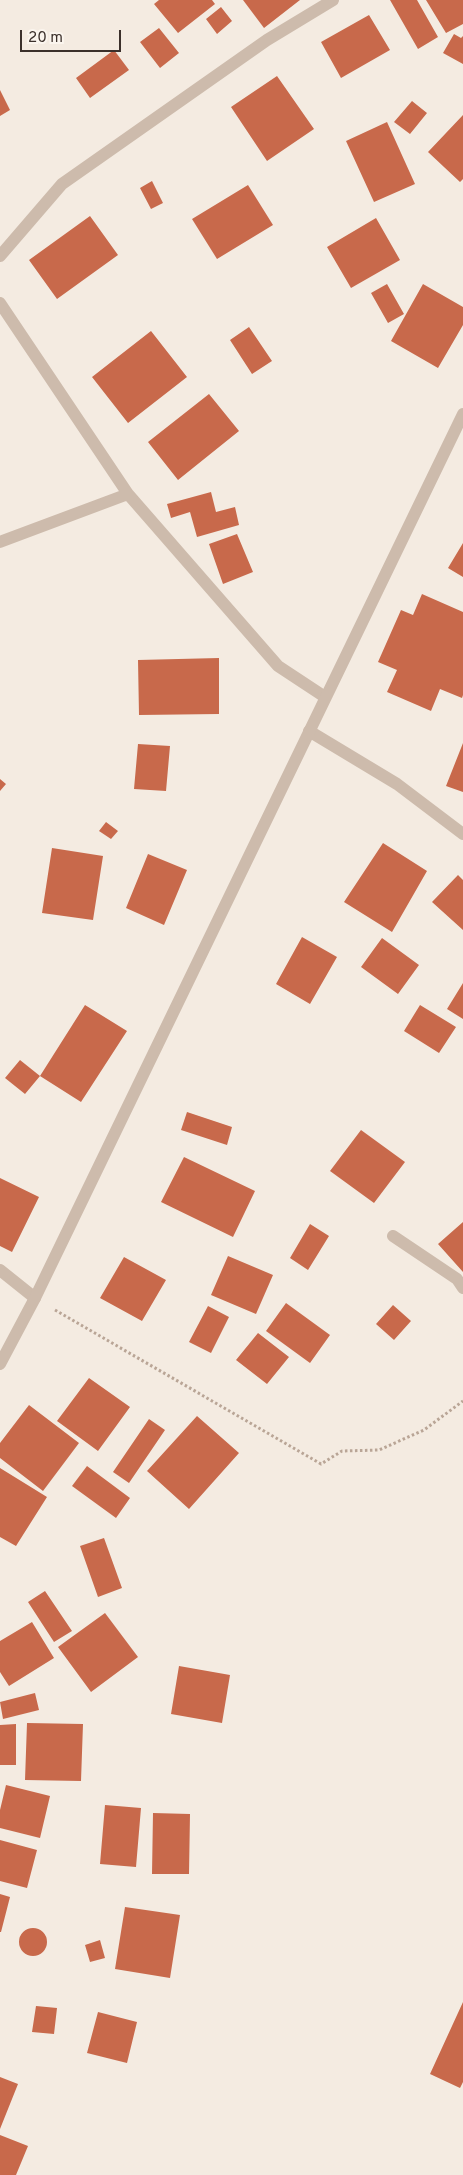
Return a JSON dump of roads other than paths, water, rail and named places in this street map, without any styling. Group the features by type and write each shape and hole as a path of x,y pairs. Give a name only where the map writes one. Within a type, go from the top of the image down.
{"street":[{"path":"0,256 62,184 267,40 333,0"},
{"path":"0,303 128,494 278,666 325,697"},
{"path":"0,1364 35,1298 463,414"},
{"path":"0,542 128,494"},
{"path":"309,730 397,784 463,834"},
{"path":"393,1236 457,1279 463,1288"},
{"path":"0,1270 35,1298"}]}
